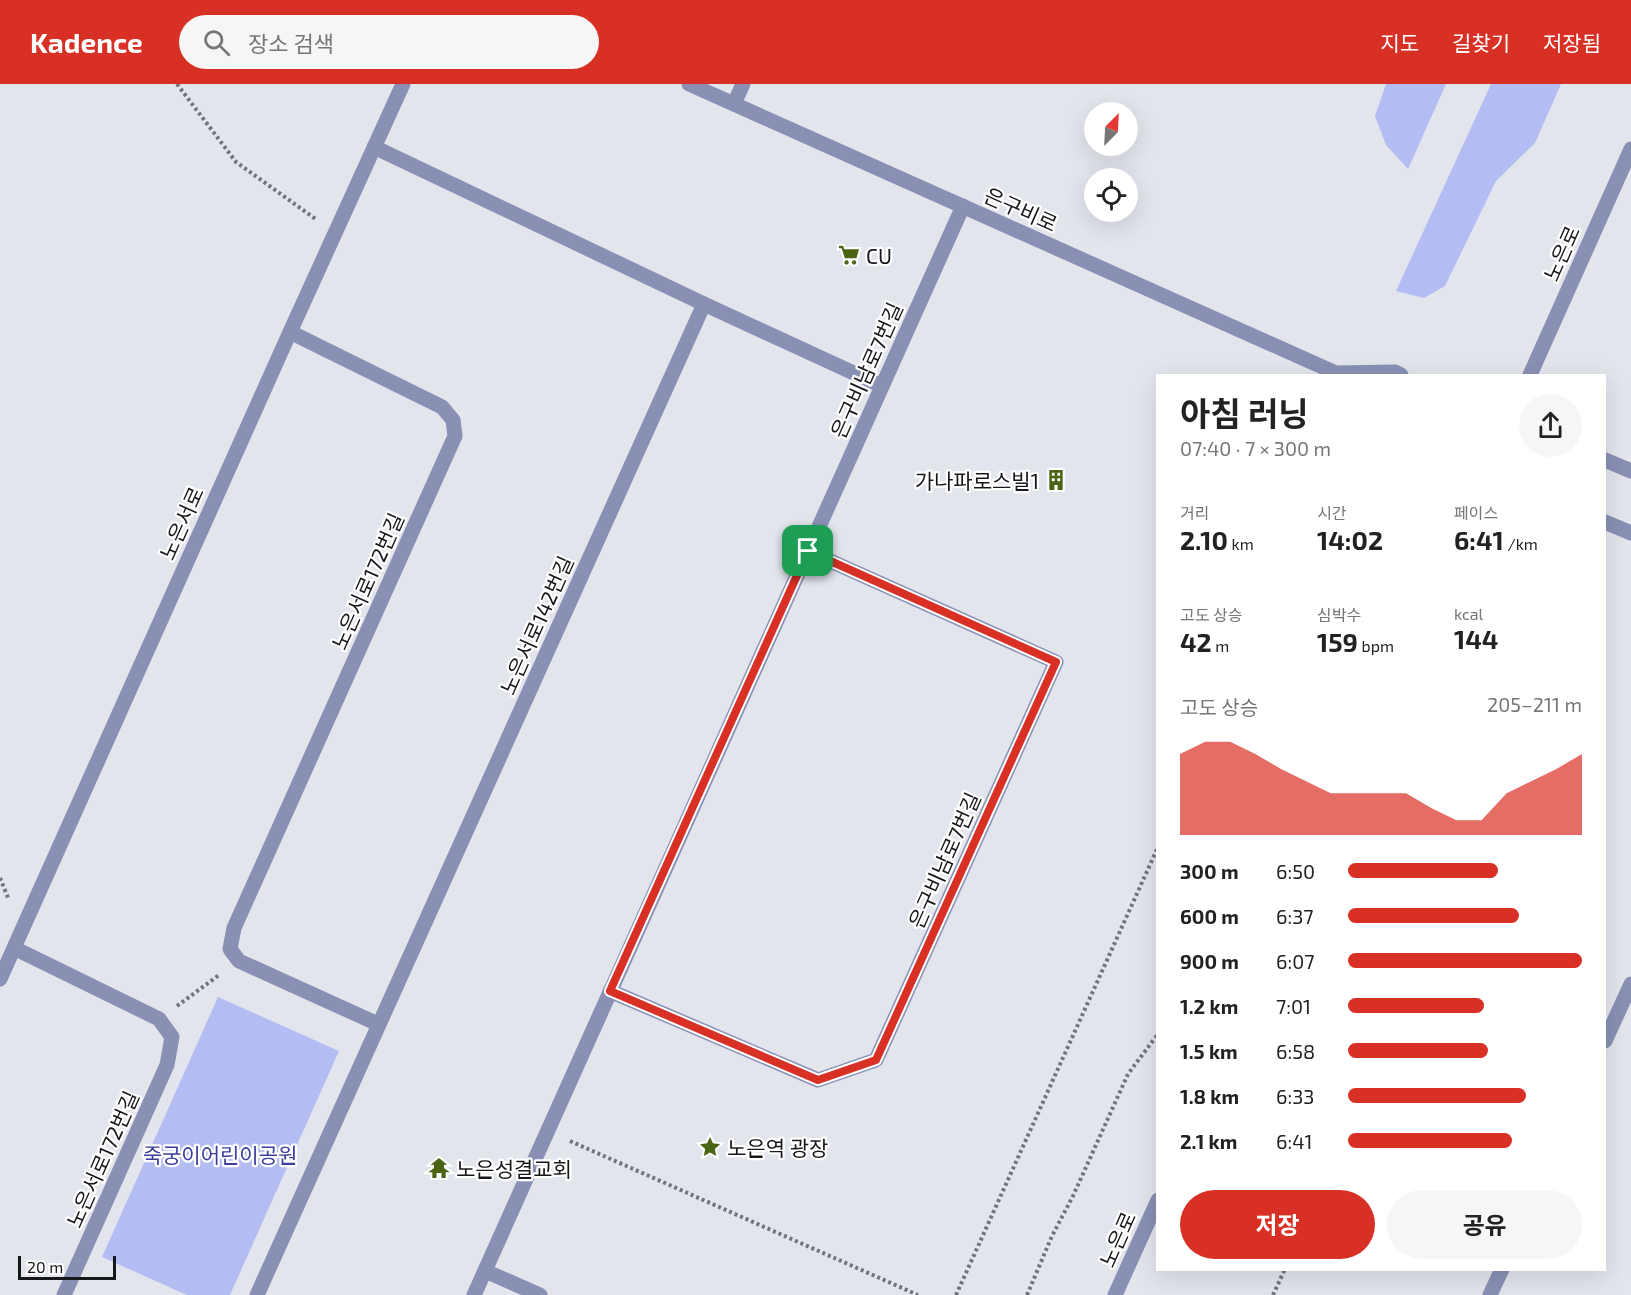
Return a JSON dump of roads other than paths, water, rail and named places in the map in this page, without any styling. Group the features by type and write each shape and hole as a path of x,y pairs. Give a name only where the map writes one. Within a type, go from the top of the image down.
{"street":[{"name":"노은서로","path":"0,979 402,84"},
{"name":"은구비로","path":"689,84 1337,374 1395,372 1399,374"},
{"path":"734,104 743,84"},
{"path":"374,147 882,386"},
{"name":"노은로","path":"1530,374 1631,148"},
{"name":"은구비남로7번길","path":"474,1295 963,206"},
{"name":"노은서로142번길","path":"257,1295 704,304"},
{"name":"노은서로172번길","path":"290,332 442,407 453,420 455,436 234,928 230,949 239,961 378,1024"},
{"path":"1606,460 1631,471"},
{"path":"1606,522 1631,533"},
{"name":"은구비남로7번길","path":"610,991 818,1080 876,1060 1056,662 808,551"},
{"name":"노은서로172번길","path":"14,948 159,1019 172,1037 167,1065 64,1295"},
{"path":"1606,1039 1631,984"},
{"name":"노은로","path":"1115,1295 1156,1204"},
{"path":"485,1271 540,1295"},
{"path":"1490,1295 1501,1271"}],"place":[{"name":"CU","path":"849,255"},
{"name":"가나파로스빌1","path":"1056,480"},
{"name":"노은역 광장","path":"710,1147"},
{"name":"노은성결교회","path":"439,1168"}],"park label":[{"name":"죽궁이어린이공원","path":"220,1154"}]}
